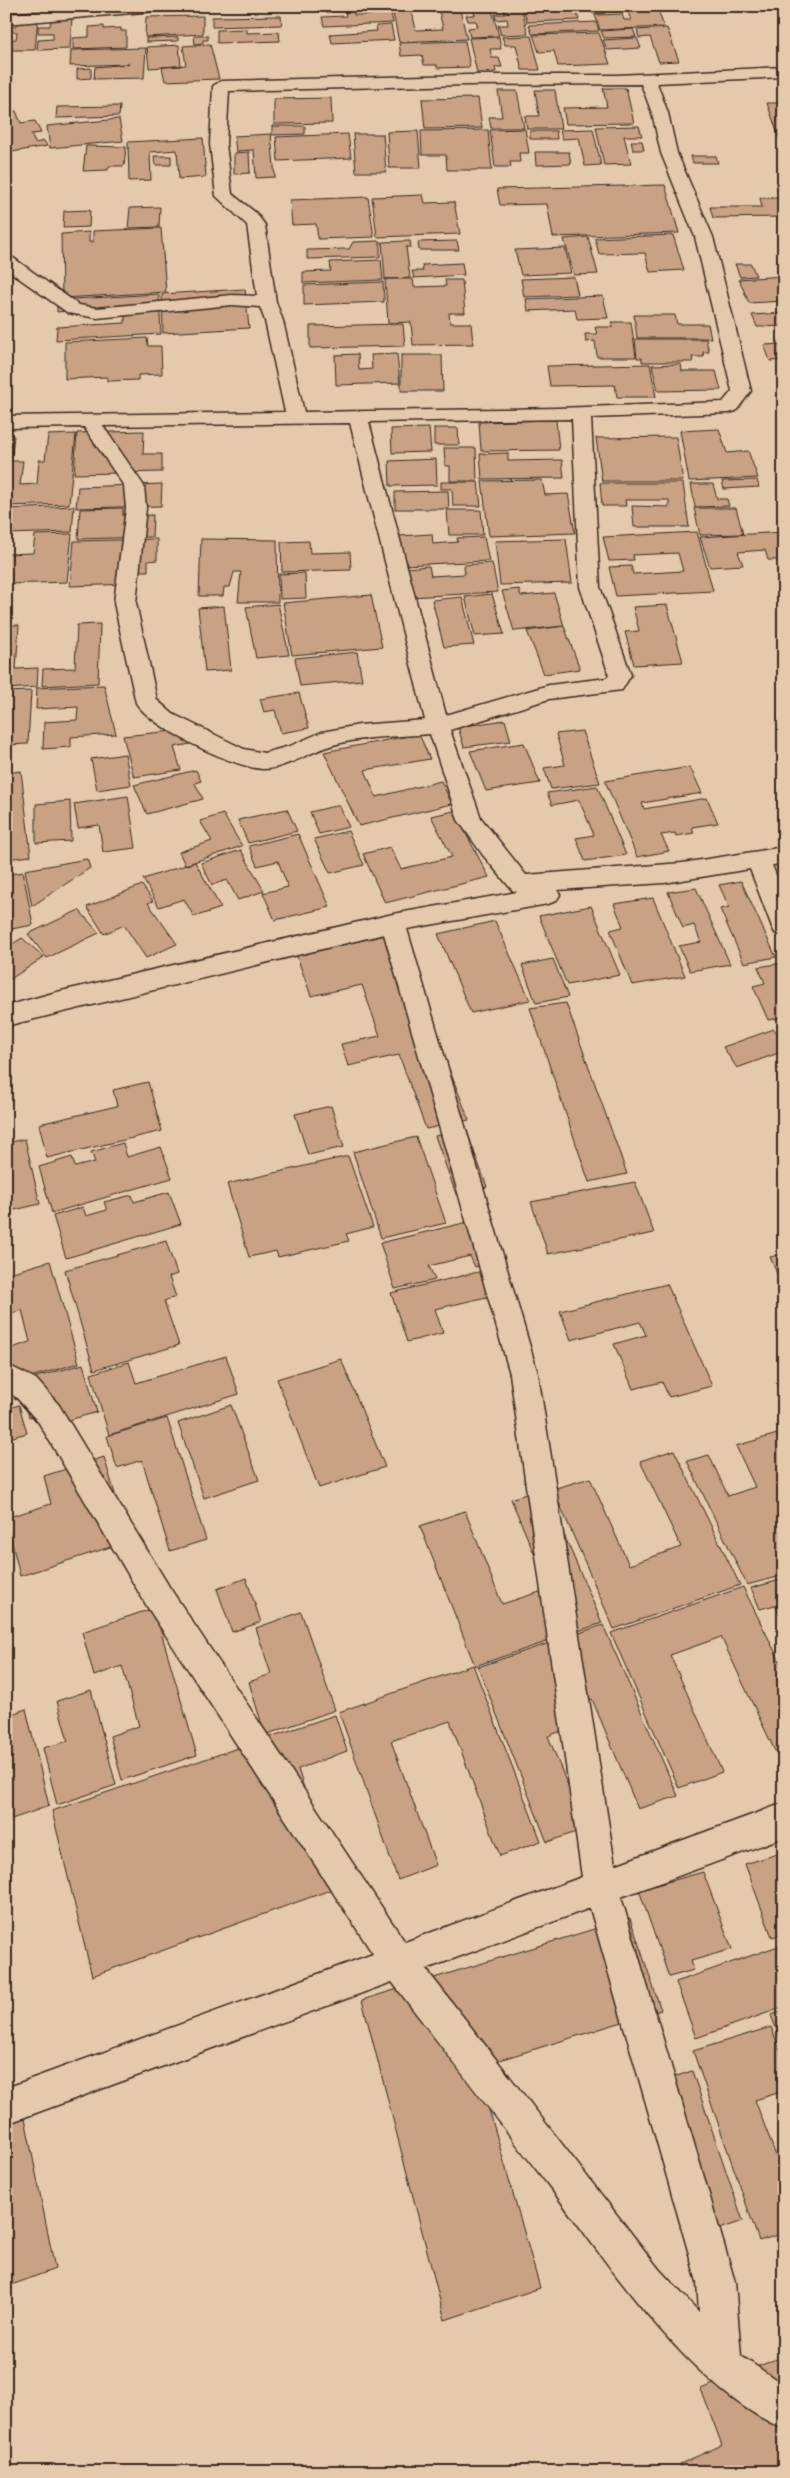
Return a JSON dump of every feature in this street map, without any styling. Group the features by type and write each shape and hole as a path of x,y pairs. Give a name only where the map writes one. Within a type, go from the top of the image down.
{"street":[{"path":"6,19 166,6"},
{"path":"296,417 274,321 267,302 256,225 250,217 224,196 218,144 220,86 647,78 784,72"},
{"path":"6,422 581,412 728,407 742,391 704,238 669,154 660,113 647,78"},
{"path":"6,261 74,309 97,314 232,300 267,302"},
{"path":"90,421 134,486 136,508 125,603 147,703 165,719 238,756 264,761 297,752 322,740 359,733 438,726 501,704 549,692 614,685 620,675 590,587 581,412"},
{"path":"358,416 438,726 470,820 520,884 681,871"},
{"path":"6,1016 57,1002 393,923 681,871 784,855"},
{"path":"758,860 784,927"},
{"path":"393,923 524,1374 601,1888 716,2282 722,2366"},
{"path":"6,1377 26,1388 49,1414 159,1598 399,1962 646,2282 722,2366 784,2409"},
{"path":"6,2106 784,1820"}],"building":[{"path":"438,6 459,6 467,39 399,42 392,8 411,7 416,30 443,29"},
{"path":"472,6 491,6 499,36 470,37 468,28 478,27 476,21 468,21 466,15 475,15"},
{"path":"503,6 521,6 528,34 501,35 498,25 508,25 507,19 496,20 495,14 505,14"},
{"path":"523,6 575,6 579,20 527,22"},
{"path":"590,6 603,6 605,13 593,14"},
{"path":"657,7 664,27 600,30 595,15 622,14 624,20 631,20 628,12 636,12 635,8"},
{"path":"370,8 390,8 393,23 324,26 322,17 346,16 345,10 353,10 354,15 371,15"},
{"path":"72,16 70,49 37,50 38,40 53,39 53,33 38,33 38,26 50,26 51,17"},
{"path":"203,16 203,34 145,37 146,17"},
{"path":"281,16 282,25 212,27 212,17"},
{"path":"38,18 35,50 6,50 6,40 16,39 17,32 6,32 6,27 16,26 17,19"},
{"path":"596,22 599,31 532,34 529,25"},
{"path":"391,25 394,40 332,43 330,34 377,31 376,26"},
{"path":"104,26 104,29 121,28 121,31 126,31 126,47 73,49 73,38 89,37 89,27"},
{"path":"667,28 679,61 659,62 650,37 639,38 637,30"},
{"path":"247,29 247,33 279,32 280,41 217,43 217,30"},
{"path":"633,29 636,37 604,38 601,31"},
{"path":"599,33 610,64 558,66 554,51 539,52 533,35"},
{"path":"194,36 208,36 208,40 195,44"},
{"path":"531,36 540,70 522,70 516,45 505,45 502,37"},
{"path":"178,37 178,41 146,42 146,38"},
{"path":"499,37 501,49 490,49 492,58 499,58 502,67 495,67 496,72 477,73 469,38"},
{"path":"637,38 641,48 607,50 603,40"},
{"path":"465,41 470,67 437,68 437,65 424,65 422,55 401,56 399,43"},
{"path":"210,44 219,79 165,81 162,67 186,65 183,46"},
{"path":"179,45 181,66 149,68 147,47"},
{"path":"146,48 144,78 94,79 95,67 129,64 70,66 71,50"},
{"path":"91,68 91,78 77,79 77,69"},
{"path":"603,88 626,88 634,123 566,124 563,108 607,107"},
{"path":"535,90 555,90 561,129 527,129 525,116 539,116"},
{"path":"498,91 517,91 524,128 491,128 489,117 502,117"},
{"path":"779,93 784,93 784,151 767,103 783,103"},
{"path":"331,98 332,123 274,124 274,99"},
{"path":"478,98 482,128 425,129 422,99"},
{"path":"120,106 119,116 56,118 57,107"},
{"path":"16,111 21,123 35,121 41,133 31,134 35,143 44,141 47,146 6,153 6,112"},
{"path":"119,119 123,141 50,148 47,126"},
{"path":"272,126 305,126 305,134 272,135"},
{"path":"639,126 642,136 624,136 631,164 604,165 596,127"},
{"path":"525,129 529,153 519,153 520,162 510,162 511,167 495,167 490,130"},
{"path":"593,129 601,165 585,166 579,138 562,139 560,130"},
{"path":"488,130 492,170 447,170 446,155 422,155 421,131"},
{"path":"418,131 421,168 389,168 387,132"},
{"path":"530,131 556,131 557,139 530,139"},
{"path":"271,134 275,177 256,178 254,150 236,151 234,136"},
{"path":"348,134 351,158 278,161 276,137"},
{"path":"353,134 383,134 386,172 356,172"},
{"path":"203,138 206,177 179,179 177,150 150,152 151,180 129,181 128,142"},
{"path":"631,141 642,141 644,150 633,150"},
{"path":"86,146 126,147 124,166 109,166 108,170 83,171"},
{"path":"249,152 250,173 234,174 234,153"},
{"path":"535,152 569,152 571,164 536,165"},
{"path":"154,156 171,156 171,165 155,165"},
{"path":"691,156 716,156 718,163 693,163"},
{"path":"665,185 679,233 553,237 547,204 500,205 497,189"},
{"path":"423,195 425,203 454,202 460,234 377,237 372,197"},
{"path":"368,197 374,237 318,239 316,224 292,225 290,200"},
{"path":"760,198 784,198 784,217 713,218 710,207 762,207"},
{"path":"160,207 159,227 128,228 130,208"},
{"path":"90,210 89,227 63,228 64,211"},
{"path":"161,228 166,292 62,298 61,234 89,232 89,242 93,242 93,231"},
{"path":"673,235 684,270 650,272 645,253 599,254 595,238"},
{"path":"588,237 598,274 574,275 564,239"},
{"path":"380,241 380,257 307,259 307,250 349,249 353,242"},
{"path":"410,241 411,247 406,247 410,278 385,279 382,242"},
{"path":"457,241 459,250 419,250 418,242"},
{"path":"565,248 571,273 521,275 515,250"},
{"path":"381,260 383,280 303,283 303,272 331,271 330,262"},
{"path":"462,263 464,275 414,278 412,271 423,271 422,265"},
{"path":"735,264 751,264 756,276 740,277"},
{"path":"784,276 784,301 749,303 739,279"},
{"path":"574,277 578,295 524,297 521,279"},
{"path":"385,279 413,279 414,287 446,286 445,280 462,280 465,313 449,313 450,323 471,323 473,344 413,345 411,322 388,323"},
{"path":"383,282 384,302 304,305 304,285"},
{"path":"245,289 249,328 163,333 162,294"},
{"path":"159,294 161,334 56,340 57,327 125,323 125,305 57,312 57,300"},
{"path":"603,296 608,318 577,319 575,309 528,311 526,299"},
{"path":"784,313 784,326 757,327 752,315"},
{"path":"634,315 675,315 677,324 708,324 711,338 637,338"},
{"path":"612,322 631,322 636,357 597,357 595,341 586,342 585,334 597,334 595,327 613,327"},
{"path":"403,324 405,346 310,348 310,326"},
{"path":"147,338 148,346 161,346 162,374 138,375 138,380 107,381 107,377 65,379 65,342"},
{"path":"635,339 706,339 709,352 703,352 704,357 692,357 693,362 642,362 642,358 637,358"},
{"path":"784,344 784,360 770,361 764,345"},
{"path":"358,354 359,370 372,369 371,355 397,354 400,383 336,385 335,355"},
{"path":"401,355 442,355 443,391 401,391"},
{"path":"650,364 656,397 617,397 615,385 550,386 547,366"},
{"path":"681,364 682,371 716,371 721,390 658,391 652,365"},
{"path":"556,420 559,450 481,451 479,422"},
{"path":"429,428 431,452 392,453 391,429"},
{"path":"434,428 458,428 459,445 434,445"},
{"path":"719,429 727,453 748,451 758,478 689,481 680,431"},
{"path":"144,431 143,454 162,454 162,472 74,474 77,433"},
{"path":"76,434 69,504 6,506 6,436 14,436 11,461 23,461 20,485 37,484 39,460 45,460 48,435"},
{"path":"676,437 683,481 602,481 596,438"},
{"path":"444,448 476,448 477,481 450,481 450,466 445,466"},
{"path":"508,453 508,461 562,460 564,478 482,479 480,454"},
{"path":"436,459 437,485 390,486 389,461"},
{"path":"542,480 545,495 568,494 575,533 489,536 482,481"},
{"path":"757,480 759,487 724,489 722,481"},
{"path":"441,482 478,482 481,506 453,506 452,489 441,489"},
{"path":"600,483 683,483 689,527 634,527 632,506 669,507 669,500 625,500 626,506 602,506"},
{"path":"162,484 161,506 76,508 78,487"},
{"path":"691,484 713,484 717,499 727,499 729,506 695,507"},
{"path":"448,491 449,509 395,509 395,492"},
{"path":"74,506 72,532 6,534 6,509"},
{"path":"123,508 123,516 153,515 152,537 78,539 80,509"},
{"path":"694,508 736,508 743,534 700,535"},
{"path":"447,510 481,510 483,535 449,535"},
{"path":"697,532 713,591 616,596 609,567 631,566 633,574 683,571 678,553 633,555 634,560 609,561 603,537"},
{"path":"784,532 784,560 768,560 765,550 738,552 743,565 710,567 700,537"},
{"path":"72,534 67,582 6,584 6,554 33,553 35,535"},
{"path":"432,534 433,544 458,542 457,538 484,537 489,561 403,565 399,536"},
{"path":"157,539 157,560 148,561 148,571 133,571 133,584 70,586 74,541"},
{"path":"201,539 277,540 278,602 238,602 241,572 234,572 230,587 224,587 223,596 199,596"},
{"path":"566,539 572,583 500,585 495,541"},
{"path":"309,541 310,553 350,552 351,570 282,572 281,542"},
{"path":"492,563 498,592 410,597 406,568 429,566 431,576 465,574 464,565"},
{"path":"305,573 306,598 280,599 279,574"},
{"path":"519,589 521,596 554,593 564,626 514,631 502,591"},
{"path":"492,594 504,634 475,636 465,597"},
{"path":"371,595 382,647 292,655 283,603"},
{"path":"462,597 474,645 444,647 432,600"},
{"path":"278,604 289,655 256,658 246,607"},
{"path":"667,605 683,662 634,665 625,632 639,631 633,607"},
{"path":"224,606 231,670 205,672 198,608"},
{"path":"100,624 98,683 42,686 43,669 75,668 77,625"},
{"path":"6,625 19,625 16,669 38,668 37,687 6,689"},
{"path":"564,626 580,669 544,674 527,631"},
{"path":"357,652 362,680 300,686 295,658"},
{"path":"104,685 116,734 71,737 71,747 43,749 44,722 77,720 78,707 36,709 37,688"},
{"path":"31,691 28,744 6,745 6,692"},
{"path":"299,693 309,728 281,733 275,710 264,712 260,699"},
{"path":"505,720 511,741 464,747 458,727"},
{"path":"192,729 196,743 174,747 181,770 134,777 123,736"},
{"path":"582,731 600,783 551,789 544,768 565,765 556,734"},
{"path":"419,734 430,759 365,770 376,797 441,781 452,804 359,826 324,752"},
{"path":"524,743 540,783 486,791 470,751"},
{"path":"125,754 131,785 97,790 91,759"},
{"path":"690,767 702,793 642,803 644,809 707,798 718,823 692,827 694,833 676,836 675,833 661,835 669,851 637,857 605,781"},
{"path":"196,770 201,781 195,783 203,799 147,814 134,785"},
{"path":"21,771 31,856 6,859 6,773"},
{"path":"597,786 626,855 585,861 576,838 594,835 579,800 552,805 547,793"},
{"path":"128,796 136,848 103,852 99,825 78,828 74,804"},
{"path":"70,801 71,841 36,843 36,804"},
{"path":"339,805 349,827 319,834 310,812"},
{"path":"287,809 297,831 248,843 238,820"},
{"path":"454,811 489,877 385,903 363,854 390,847 401,869 452,857 431,816"},
{"path":"223,814 242,846 185,865 179,852 212,841 200,821"},
{"path":"348,831 364,865 330,873 314,839"},
{"path":"298,834 330,907 275,920 263,893 288,887 278,861 257,866 249,846"},
{"path":"241,850 264,891 238,900 227,880 212,885 201,863"},
{"path":"87,859 90,868 32,906 25,870"},
{"path":"195,862 221,908 194,917 184,899 159,907 143,879"},
{"path":"23,872 33,925 6,930 6,875"},
{"path":"741,881 776,957 744,963 720,909 729,907 719,885"},
{"path":"142,885 153,901 148,903 177,944 146,958 124,925 104,934 87,907"},
{"path":"696,888 730,964 690,971 679,946 701,942 694,925 683,928 668,892"},
{"path":"653,898 685,976 632,985 610,930 623,927 614,904"},
{"path":"591,906 620,975 567,985 539,916"},
{"path":"79,910 99,933 47,958 28,934"},
{"path":"495,921 530,1000 471,1013 438,934"},
{"path":"396,933 469,1120 426,1129 399,1055 348,1066 341,1044 380,1036 362,985 311,996 296,954"},
{"path":"22,938 44,957 6,982 6,948"},
{"path":"553,959 568,997 536,1003 522,965"},
{"path":"782,963 784,967 784,1017 768,1020 753,986 765,983 758,967"},
{"path":"566,1003 627,1174 589,1182 530,1008"},
{"path":"774,1029 784,1042 784,1051 737,1068 723,1047"},
{"path":"148,1082 162,1131 47,1158 39,1124 117,1106 113,1090"},
{"path":"331,1106 344,1147 308,1155 295,1114"},
{"path":"466,1129 487,1187 456,1194 435,1136"},
{"path":"416,1137 446,1223 381,1238 353,1152"},
{"path":"25,1139 40,1204 6,1212 6,1143"},
{"path":"123,1143 127,1157 161,1147 172,1178 52,1213 39,1167 72,1157 75,1167 95,1162 91,1152"},
{"path":"348,1156 373,1227 346,1234 349,1241 278,1257 276,1251 249,1257 227,1184"},
{"path":"635,1182 654,1233 548,1254 531,1202"},
{"path":"169,1192 181,1224 66,1258 53,1216 83,1207 86,1216 107,1210 104,1202 132,1195 134,1202"},
{"path":"489,1217 505,1260 475,1267 470,1256 429,1266 435,1280 395,1289 380,1243"},
{"path":"166,1241 177,1274 169,1277 176,1297 164,1301 179,1345 94,1370 65,1270"},
{"path":"784,1254 784,1290 770,1257"},
{"path":"50,1261 79,1363 6,1384 6,1350 30,1342 22,1310 6,1315 6,1274"},
{"path":"503,1266 512,1291 435,1309 443,1333 407,1342 391,1293"},
{"path":"667,1284 712,1386 669,1397 662,1382 633,1389 614,1344 646,1335 640,1322 571,1340 560,1311"},
{"path":"226,1356 239,1394 109,1435 91,1374 129,1362 136,1383"},
{"path":"341,1359 385,1467 319,1488 277,1379"},
{"path":"83,1364 97,1412 59,1423 56,1409 29,1417 24,1398 15,1400 11,1384"},
{"path":"19,1405 27,1433 6,1439 6,1409"},
{"path":"231,1405 259,1480 204,1498 178,1423"},
{"path":"167,1418 206,1540 170,1551 142,1460 117,1468 107,1436"},
{"path":"784,1432 784,1575 747,1585 687,1461 709,1455 728,1496 755,1487 736,1446"},
{"path":"674,1450 740,1585 614,1629 553,1489 590,1478 629,1565 681,1547 640,1461"},
{"path":"104,1457 129,1541 20,1576 6,1518 51,1504 44,1476"},
{"path":"544,1488 602,1623 475,1666 420,1526 465,1511 502,1604 549,1589 511,1499"},
{"path":"246,1578 261,1622 232,1632 217,1589"},
{"path":"784,1579 784,1625 775,1605 760,1609 751,1588"},
{"path":"743,1587 784,1670 784,1748 775,1751 721,1637 670,1655 722,1772 679,1788 611,1633"},
{"path":"154,1608 197,1755 122,1780 110,1736 139,1726 122,1666 94,1676 82,1632"},
{"path":"301,1612 335,1710 265,1735 249,1682 271,1674 256,1628"},
{"path":"603,1625 678,1796 638,1809 592,1699 568,1707 575,1726 548,1736 585,1829 547,1842 478,1667"},
{"path":"473,1665 541,1841 500,1856 450,1721 391,1741 436,1865 398,1880 339,1712"},
{"path":"91,1690 116,1785 57,1805 43,1748 68,1741 57,1701"},
{"path":"26,1709 49,1806 6,1821 6,1716"},
{"path":"335,1715 347,1751 298,1769 336,1888 92,1976 52,1811"},
{"path":"784,1852 784,1934 772,1937 745,1864"},
{"path":"703,1872 732,1949 691,1961 694,1970 669,1977 639,1890"},
{"path":"630,1918 661,2010 477,2067 540,2288 445,2320 362,2000"},
{"path":"784,1944 784,2007 696,2038 676,1982"},
{"path":"784,2011 784,2050 771,2015"},
{"path":"771,2027 784,2060 784,2091 755,2100 784,2177 784,2233 759,2241 693,2051"},
{"path":"692,2071 743,2221 711,2232 652,2084"},
{"path":"24,2113 55,2269 6,2287 6,2119"},
{"path":"784,2356 784,2472 683,2472 680,2464 722,2445 701,2389"}]}
